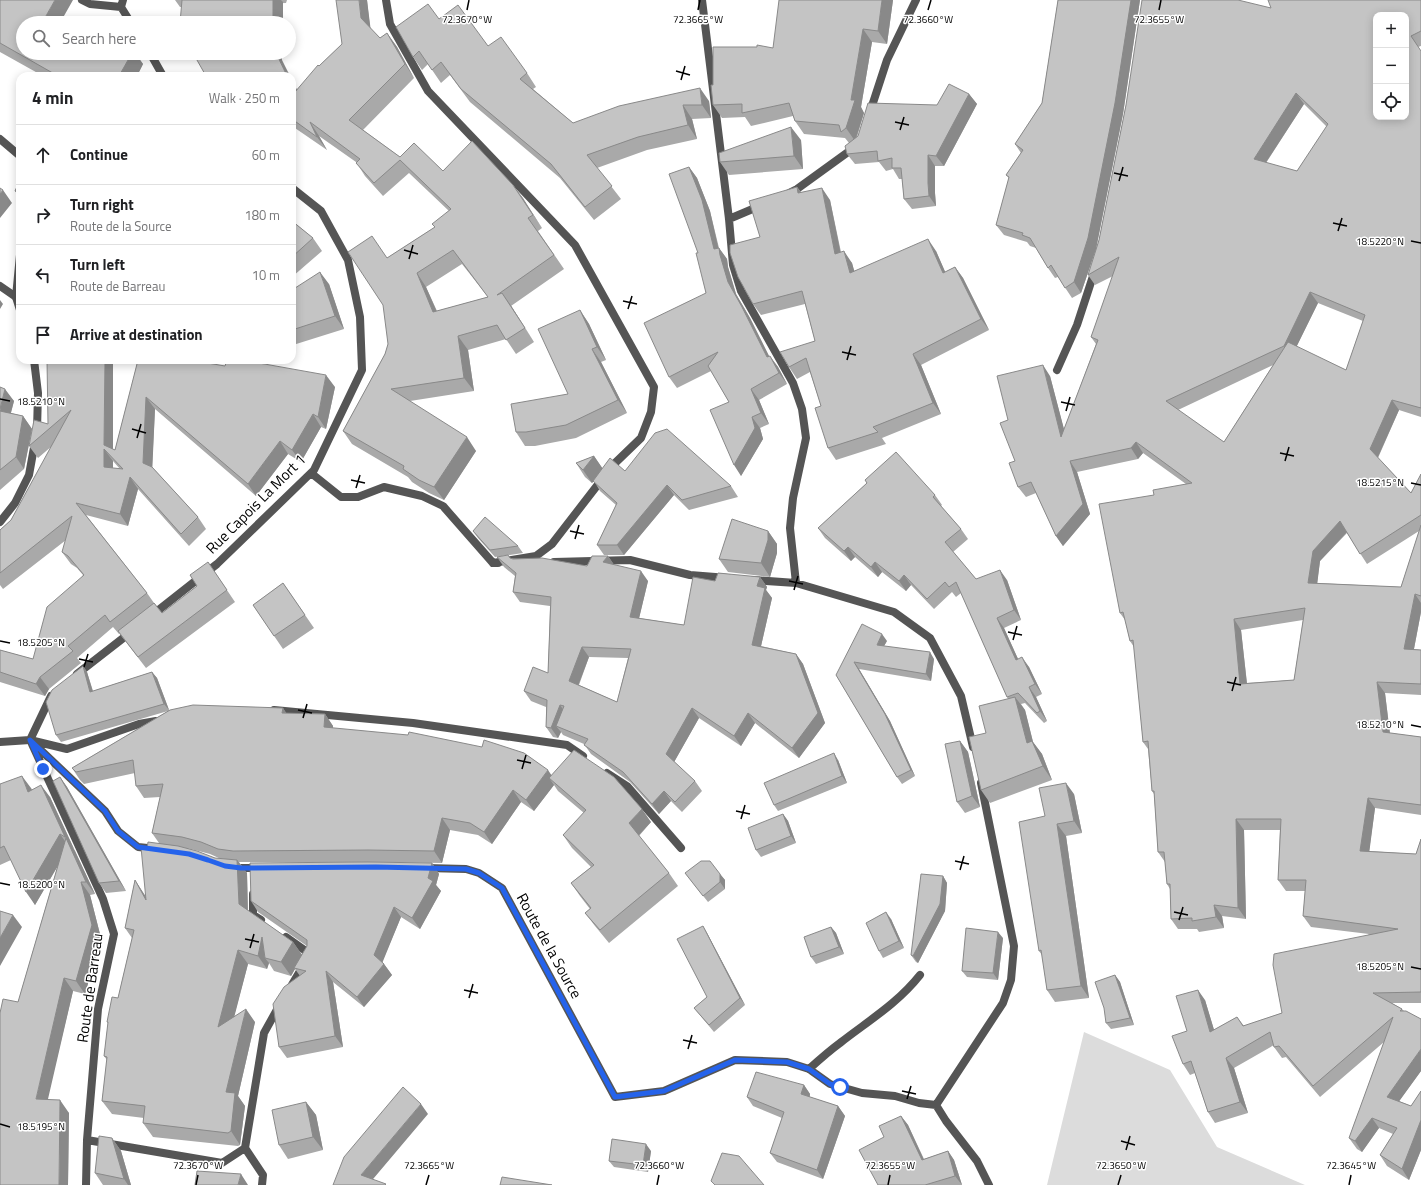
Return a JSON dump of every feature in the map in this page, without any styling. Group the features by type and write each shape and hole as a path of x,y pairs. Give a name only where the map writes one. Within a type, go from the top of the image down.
{"street":[{"path":"82,0 90,4 122,4 128,16"},
{"path":"386,0 390,24 428,91 575,246 654,387 651,412 641,438 613,465 552,544 536,556 493,564"},
{"path":"702,0 729,219 733,265 741,291 793,383 802,409 806,438 793,498 790,528 796,583"},
{"path":"867,121 887,60 916,0"},
{"path":"154,60 161,72"},
{"path":"0,139 16,153"},
{"path":"784,195 797,189 860,144"},
{"name":"Rue Capois La Mort 1","path":"71,679 217,564 314,470 362,370 360,317 348,260 321,211 296,191"},
{"path":"729,219 770,201"},
{"path":"1057,370 1077,325 1096,265"},
{"path":"0,286 16,297"},
{"path":"0,522 15,502 29,475 38,424 38,393 34,364"},
{"path":"311,473 341,497 358,497 384,487 422,496 443,506 493,564"},
{"path":"493,564 630,560 690,575 796,583 894,612 930,638 961,696 975,758"},
{"path":"30,740 52,693 58,688"},
{"path":"265,709 312,712 413,723 567,745 591,762"},
{"path":"0,742 30,740 67,748 139,724 167,719"},
{"path":"30,740 105,811 118,831 138,847 167,851"},
{"name":"Route de Barreau","path":"30,740 103,898 114,934 98,1009 87,1140 86,1185"},
{"path":"603,770 627,786 681,848"},
{"path":"936,1105 1002,1003 1011,980 1014,946 978,773"},
{"path":"225,866 252,876 267,868"},
{"name":"Route de la Source","path":"421,868 466,869 479,873 502,888 615,1097 664,1091 735,1060 787,1062 809,1069"},
{"path":"252,876 253,915 266,924"},
{"path":"262,1185 263,1175 245,1148 264,1033 310,954 278,932"},
{"path":"920,976 909,989 891,1005 840,1043 809,1069 830,1084 862,1093 895,1096 918,1103 936,1105"},
{"path":"936,1105 946,1121 977,1161 989,1185"},
{"path":"87,1140 222,1163 245,1148"}],"shaded area":[{"path":"1084,1032 1170,1070 1217,1147 1305,1185 1047,1185"}],"building":[{"path":"0,0 55,0 46,16 16,16 16,52 0,43"},
{"path":"182,0 273,0 273,16 181,16"},
{"path":"336,0 359,0 361,18 380,38 387,33 405,64 349,120 400,157 414,143 443,171 472,141 513,185 533,215 528,218 554,255 497,295 502,293 525,328 506,340 497,325 458,336 464,378 391,389 467,437 434,487 419,480 403,469 404,466 343,431 385,354 388,344 383,305 348,252 372,236 387,258 435,227 432,224 451,209 400,160 374,183 356,163 360,159 310,122 317,137 296,122 296,91 318,65 319,66 342,44","holes":["453,250 488,297 433,312 417,273"]},
{"path":"779,0 882,0 878,31 863,29 851,100 855,100 846,128 841,132 839,125 795,121 789,103 742,113 742,104 713,105 711,85 713,85 713,47 757,47 757,45 773,48"},
{"path":"1058,0 1131,0 1115,103 1088,238 1074,282 1065,288 1051,265 1048,268 1030,238 1022,235 1023,233 996,225 1009,177 1006,175 1023,150 1015,144 1042,103"},
{"path":"1142,0 1238,0 1271,8 1268,0 1421,0 1421,31 1411,36 1421,51 1421,408 1392,400 1370,449 1411,493 1421,474 1421,515 1360,554 1340,521 1313,551 1308,583 1401,587 1421,525 1421,596 1415,594 1404,649 1421,650 1421,684 1377,682 1383,732 1421,737 1421,805 1368,798 1360,851 1416,854 1421,839 1421,992 1373,993 1402,1009 1400,1011 1406,1011 1421,1019 1421,1049 1387,1097 1411,1106 1421,1091 1421,1120 1402,1169 1380,1155 1397,1128 1372,1118 1355,1141 1349,1138 1393,1017 1313,1086 1279,1046 1274,1047 1270,1032 1226,1058 1240,1102 1208,1112 1191,1061 1183,1064 1172,1036 1187,1031 1176,996 1198,990 1210,1032 1237,1017 1243,1026 1282,1013 1273,965 1274,954 1398,929 1303,916 1306,880 1278,880 1281,819 1236,819 1238,908 1214,905 1216,917 1192,921 1192,918 1171,919 1170,884 1167,884 1164,852 1158,852 1154,791 1152,791 1148,741 1143,742 1133,640 1130,641 1123,612 1120,613 1099,504 1154,495 1153,490 1192,483 1136,442 1131,448 1070,461 1083,504 1056,536 1031,482 1018,487 1009,463 1015,461 1000,423 1008,420 997,376 1043,365 1061,437 1098,340 1091,337 1119,257 1088,275 1099,240 1126,105","holes":["1296,93 1328,124 1297,171 1254,159","1310,292 1365,315 1346,370 1288,342 1224,442 1166,401 1284,346","1305,608 1294,680 1240,684 1234,619"]},
{"path":"428,4 439,19 458,5 488,46 501,37 527,73 520,79 573,123 619,106 700,88 702,105 683,105 688,125 638,137 587,155 612,186 585,207 551,164 461,89 441,62 432,70 419,51 413,57 396,27"},
{"path":"30,60 128,60 121,72 51,72"},
{"path":"197,60 279,60 285,72 204,72"},
{"path":"949,84 969,94 936,156 928,155 929,196 904,199 901,168 892,168 892,158 878,161 877,151 847,154 845,146 858,136 868,103 937,105"},
{"path":"791,127 794,156 720,162 719,153"},
{"path":"689,167 702,200 714,249 719,248 728,282 767,357 770,356 779,373 751,389 761,413 752,417 755,428 734,465 710,410 729,402 708,366 718,352 669,377 644,323 706,293 696,253 698,253 669,174"},
{"path":"797,187 798,193 822,188 835,254 844,251 850,273 928,239 943,273 955,267 981,319 913,354 933,403 873,427 878,432 828,448 815,408 821,406 806,358 789,367 780,352 815,341 802,291 753,304 738,277 730,253 730,245 760,237 749,201"},
{"path":"296,224 313,238 296,253"},
{"path":"320,272 335,316 296,329 296,287"},
{"path":"580,310 597,347 592,349 618,400 566,425 526,432 516,432 511,404 568,394 538,329"},
{"path":"47,364 105,364 104,445 115,450 137,364 213,364 225,366 226,364 264,364 326,375 318,417 313,414 292,450 280,441 248,484 146,397 143,463 152,467 198,517 181,534 130,477 120,514 76,503 147,593 110,622 105,615 68,646 73,651 40,677 36,684 0,672 0,650 33,659 47,607 84,575 68,556 62,552 72,516 0,573 0,530 11,520 71,410 29,446 34,420 48,424","holes":["104,449 123,469 104,467"]},
{"path":"0,387 5,389 0,409"},
{"path":"0,411 23,416 16,457 0,470"},
{"path":"667,429 731,486 682,500 667,485 617,545 597,545 617,503 593,481 610,458 625,471 655,433"},
{"path":"896,452 935,495 933,497 961,529 945,542 976,579 1000,570 1014,610 997,618 1016,660 1022,657 1035,684 1029,687 1040,711 1037,713 1018,693 1007,697 956,582 949,587 945,582 927,599 904,575 899,581 875,562 871,567 848,547 844,551 818,528 867,483 865,480"},
{"path":"594,456 583,470 576,463"},
{"path":"485,517 518,546 490,550 473,531"},
{"path":"732,519 768,531 768,540 761,563 719,559"},
{"path":"508,555 513,559 542,558 587,566 592,556 608,556 603,562 641,571 630,617 684,625 693,577 715,581 718,573 760,577 757,586 765,588 752,645 796,654 818,713 792,748 748,713 734,736 692,708 666,754 695,781 675,802 664,791 652,804 623,772 584,745 588,739 556,726 564,706 560,705 551,728 546,727 547,700 524,691 533,667 548,673 551,597 513,592 516,573 497,557","holes":["582,647 631,649 617,702 569,681"]},
{"path":"208,562 227,590 138,657 118,631 154,603 162,613 197,586 190,575"},
{"path":"283,583 305,615 274,636 253,605"},
{"path":"862,624 882,634 877,645 930,652 926,674 854,662 885,714 911,770 897,777 836,675"},
{"path":"83,666 90,692 152,672 164,704 56,735 46,702 52,690"},
{"path":"1015,697 1027,743 1032,741 1043,766 981,790 969,737 986,733 979,706"},
{"path":"193,705 283,708 282,713 325,714 324,727 408,735 409,732 482,747 484,740 524,753 548,770 526,800 513,790 484,832 470,823 442,818 434,851 233,851 218,849 201,842 182,837 152,833 163,784 136,786 133,760 76,772 72,768 170,710"},
{"path":"960,741 972,796 957,802 945,744"},
{"path":"574,750 614,777 642,809 629,823 669,873 600,930 585,913 591,908 571,883 594,865 563,835 586,810 549,778"},
{"path":"834,753 842,776 774,805 764,783"},
{"path":"22,776 28,792 41,785 65,837 60,834 26,892 4,846 0,848 0,784"},
{"path":"60,777 119,881 99,883 53,781"},
{"path":"1066,783 1074,821 1057,824 1081,986 1047,990 1041,950 1039,951 1019,822 1045,816 1039,788"},
{"path":"783,814 791,836 756,850 748,828"},
{"path":"66,838 86,882 81,882 92,925 76,981 64,978 36,1099 60,1100 59,1185 0,1185 0,1013 3,999 18,1002"},
{"path":"148,842 178,846 215,858 237,860 239,904 293,942 281,962 265,958 262,937 258,956 238,950 218,1027 246,1009 226,1092 235,1093 231,1131 228,1133 143,1123 145,1106 102,1101 107,1057 104,1056 107,1022 112,997 118,998 134,930 125,928 135,880 146,900 141,847 147,849"},
{"path":"701,861 710,861 720,874 720,882 703,896 685,873"},
{"path":"250,863 432,863 428,878 433,881 412,918 394,907 374,955 384,964 357,997 326,971 335,1036 279,1047 273,1004 284,987 306,971 294,968 307,946 307,940 251,901"},
{"path":"921,874 943,876 940,904 913,956 911,955"},
{"path":"0,911 13,915 0,938"},
{"path":"886,912 899,941 879,951 866,923"},
{"path":"703,926 740,998 709,1025 694,1008 707,997 677,939"},
{"path":"831,927 839,947 811,957 804,937"},
{"path":"966,928 998,932 993,973 962,971"},
{"path":"1115,975 1130,1018 1106,1023 1104,1008 1095,982"},
{"path":"756,1072 804,1085 801,1094 838,1106 817,1170 770,1153 784,1112 747,1097"},
{"path":"403,1087 421,1104 361,1175 386,1184 333,1185 344,1157"},
{"path":"306,1102 313,1137 279,1145 272,1110"},
{"path":"901,1116 922,1160 948,1151 955,1176 925,1185 878,1185 859,1150 884,1137 879,1126"},
{"path":"99,1136 112,1138 124,1179 95,1173"},
{"path":"612,1139 646,1144 643,1165 609,1161"},
{"path":"722,1153 739,1156 764,1185 715,1185 711,1181"},
{"path":"197,1171 241,1174 238,1185 195,1185"},
{"path":"502,1177 552,1185 500,1185"}],"route":[{"path":"43,769 30,740 105,811 118,831 138,847 189,854 225,866 241,868 376,867 466,869 479,873 502,888 615,1097 664,1091 735,1060 787,1062 809,1069 830,1084 840,1087"}]}
